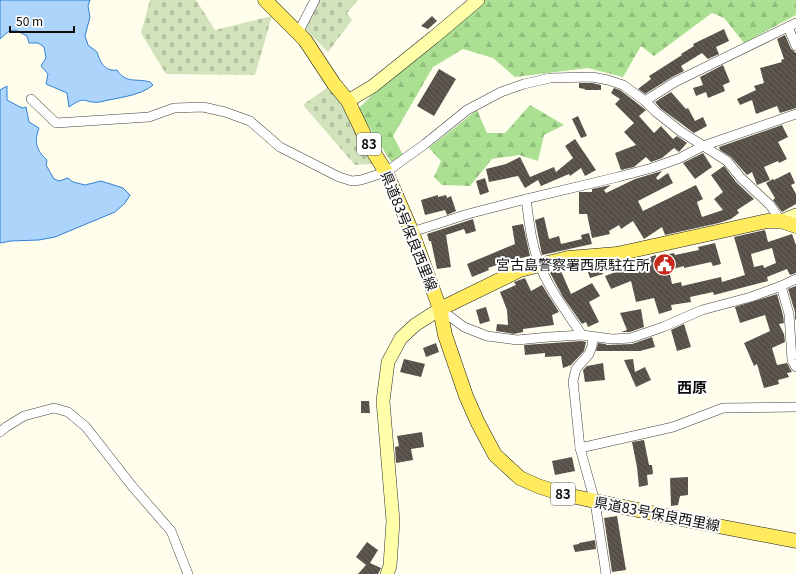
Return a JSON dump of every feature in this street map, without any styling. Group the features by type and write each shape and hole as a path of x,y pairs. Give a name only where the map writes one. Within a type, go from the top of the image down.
{"main road":[{"name":"県道83号保良西里線","path":"265,0 298,33 318,58 334,84 348,101 370,145 386,172 412,232 440,309 445,334 466,396 494,455 520,478 562,494 595,502 796,541"},
{"name":"県道83号保良西里線","path":"440,309 520,270 568,258 617,254 767,221 782,221 796,226"}],"street":[{"path":"298,33 315,0"},
{"path":"348,101 372,86 478,0"},
{"path":"645,101 675,82 792,25 796,46"},
{"path":"32,100 56,123 150,117 174,108 203,107 225,112 250,120 280,147 339,177 352,180 362,180 386,172 425,144 466,110 501,92 524,84 550,78 592,77 623,85 645,101 680,131 727,161 741,178 767,201 782,221 796,215"},
{"path":"412,232 468,214 652,168 680,158 703,146 796,114"},
{"path":"526,199 534,246 539,265 554,293 582,336"},
{"path":"387,574 390,566 393,521 383,401 388,362 401,338 415,325 440,309 464,327 487,336 517,340 582,336 612,339 631,338 663,327 702,310 751,297 796,279"},
{"path":"781,286 789,314 792,360 796,366"},
{"path":"593,337 589,354 576,369 573,381 580,448 595,502 606,574"},
{"path":"0,432 24,416 54,408 68,412 86,427 132,486 171,531 188,574"},
{"path":"580,448 673,427 723,408 796,408"}],"green space":[{"path":"150,0 196,0 215,30 272,16 255,75 166,74 141,33"},
{"path":"317,0 358,0 347,13 352,20 328,52 304,28"},
{"path":"483,0 796,0 796,15 744,43 724,18 712,13 654,56 641,46 623,77 588,68 515,77 493,58 463,49 433,67 393,136 403,155 391,162 358,109 390,77"},
{"path":"328,87 348,114 372,164 355,165 303,105"},
{"path":"530,105 564,125 544,135 538,161 519,155 492,159 470,186 442,185 434,177 441,161 429,148 477,110 487,133 505,133"}],"water":[{"path":"0,0 90,0 88,6 90,17 85,36 88,45 97,52 101,63 106,68 117,70 128,79 150,82 153,85 142,92 128,96 100,102 82,100 69,107 67,93 46,84 48,74 41,66 46,58 44,47 38,43 29,43 27,36 15,30 9,31 0,39"},
{"path":"7,86 7,100 22,108 26,107 29,122 39,128 36,142 37,146 40,153 47,160 46,165 54,179 59,181 68,178 73,182 85,185 101,181 123,188 130,195 125,203 115,212 55,237 39,240 0,243 0,90"}],"building":[{"path":"432,16 437,21 428,29 421,26"},
{"path":"724,29 729,41 716,47 719,54 708,59 702,53 681,66 684,71 645,94 638,89 651,79 649,76 682,55 681,54 694,46 693,44"},
{"path":"785,35 791,49 796,53 796,108 780,113 777,106 756,114 752,100 740,105 737,99 756,90 754,86 764,83 760,68 782,62 781,60 784,59 777,39"},
{"path":"723,65 730,82 723,85 725,91 708,98 706,92 696,96 693,88 703,85 700,77"},
{"path":"439,69 456,79 434,116 417,106"},
{"path":"579,83 601,85 601,90 585,90 579,88"},
{"path":"614,88 620,90 646,110 639,116 654,133 661,126 673,139 677,136 687,143 679,152 674,148 662,158 651,162 646,157 634,167 621,170 615,153 636,145 624,132 634,123 615,104 620,99 611,93"},
{"path":"671,92 686,109 688,108 695,121 703,117 707,126 694,133 660,108 655,102"},
{"path":"578,116 587,136 581,138 572,119"},
{"path":"782,125 788,137 778,142 787,159 764,167 770,180 757,185 752,172 747,175 731,157 720,150 719,147"},
{"path":"575,139 596,170 585,176 581,168 570,176 569,174 541,186 538,180 525,188 518,176 489,182 486,169 506,164 520,157 530,177 554,167 556,172 573,158 565,146"},
{"path":"703,153 712,167 695,179 683,163"},
{"path":"724,166 736,182 754,199 737,210 739,213 731,219 719,223 665,235 662,227 644,239 633,221 621,229 619,225 609,231 610,234 592,238 587,214 579,214 579,192 592,192 592,189 611,185 604,190 606,193 635,179 662,171 656,178 658,180 668,173 673,183 638,201 643,211 696,185 703,199 697,202 702,217 723,210 714,199 723,192 711,175"},
{"path":"790,172 795,183 791,185 796,194 796,204 782,212 773,200 775,198 766,183"},
{"path":"485,178 489,192 480,195 476,181"},
{"path":"438,195 438,197 446,195 447,198 451,196 456,211 447,215 445,210 425,215 421,200"},
{"path":"544,217 549,239 559,236 561,244 582,239 581,235 589,233 592,244 542,255 535,220"},
{"path":"473,219 476,231 466,234 464,229 446,235 451,267 437,269 431,241 429,241 427,234"},
{"path":"523,224 530,256 517,258 488,268 489,270 472,277 467,264 515,244 512,226"},
{"path":"765,230 768,242 792,234 796,245 796,273 790,275 787,269 767,277 768,281 714,295 713,292 690,297 691,302 671,305 672,310 659,314 654,298 636,302 631,281 611,289 605,276 623,269 620,263 622,262 633,259 634,262 656,255 656,257 674,253 675,255 699,250 698,247 715,243 721,264 713,266 711,262 669,270 672,284 681,282 682,286 721,277 722,282 745,275 734,237","holes":["772,248 776,263 764,268 763,265 754,267 751,254"]},
{"path":"599,264 603,274 590,278 586,266"},
{"path":"560,269 571,294 592,283 600,296 589,302 599,322 588,327 586,322 582,324 563,297 549,271"},
{"path":"525,278 531,291 542,285 559,312 552,315 554,325 523,329 523,332 514,334 496,331 497,324 508,325 507,310 500,292 516,285 514,282"},
{"path":"796,286 795,320 795,312 788,289"},
{"path":"777,294 784,323 779,324 784,334 785,342 772,348 777,365 787,363 792,372 787,373 789,377 778,380 779,384 764,388 757,364 754,366 744,343 770,331 765,315 740,323 735,307"},
{"path":"486,307 490,321 480,324 476,310"},
{"path":"641,309 644,327 630,332 621,332 627,330 620,313"},
{"path":"684,324 691,347 677,351 671,330"},
{"path":"652,337 655,347 640,351 596,351 598,343 606,345 632,344"},
{"path":"586,342 584,351 571,365 563,368 561,356 545,357 545,353 525,355 524,345"},
{"path":"436,343 439,352 426,357 423,348"},
{"path":"404,359 425,364 421,377 400,372"},
{"path":"633,359 635,372 645,367 651,380 636,387 624,360"},
{"path":"603,363 605,380 585,382 583,370 587,366"},
{"path":"361,401 369,401 370,413 361,413"},
{"path":"422,432 424,447 411,449 413,460 396,463 395,447 399,446 397,436"},
{"path":"644,440 649,465 652,465 653,474 647,475 648,485 639,487 632,442"},
{"path":"572,457 575,471 555,475 552,461"},
{"path":"688,477 688,495 680,496 678,505 671,506 670,478"},
{"path":"617,516 626,570 612,572 604,518"},
{"path":"595,540 596,549 575,552 573,545"},
{"path":"367,542 378,550 370,563 381,568 378,574 358,574 366,565 356,557"}],"place":[{"name":"宮古島警察署西原駐在所","path":"665,265"}],"district":[{"name":"西原","path":"692,388"}]}
